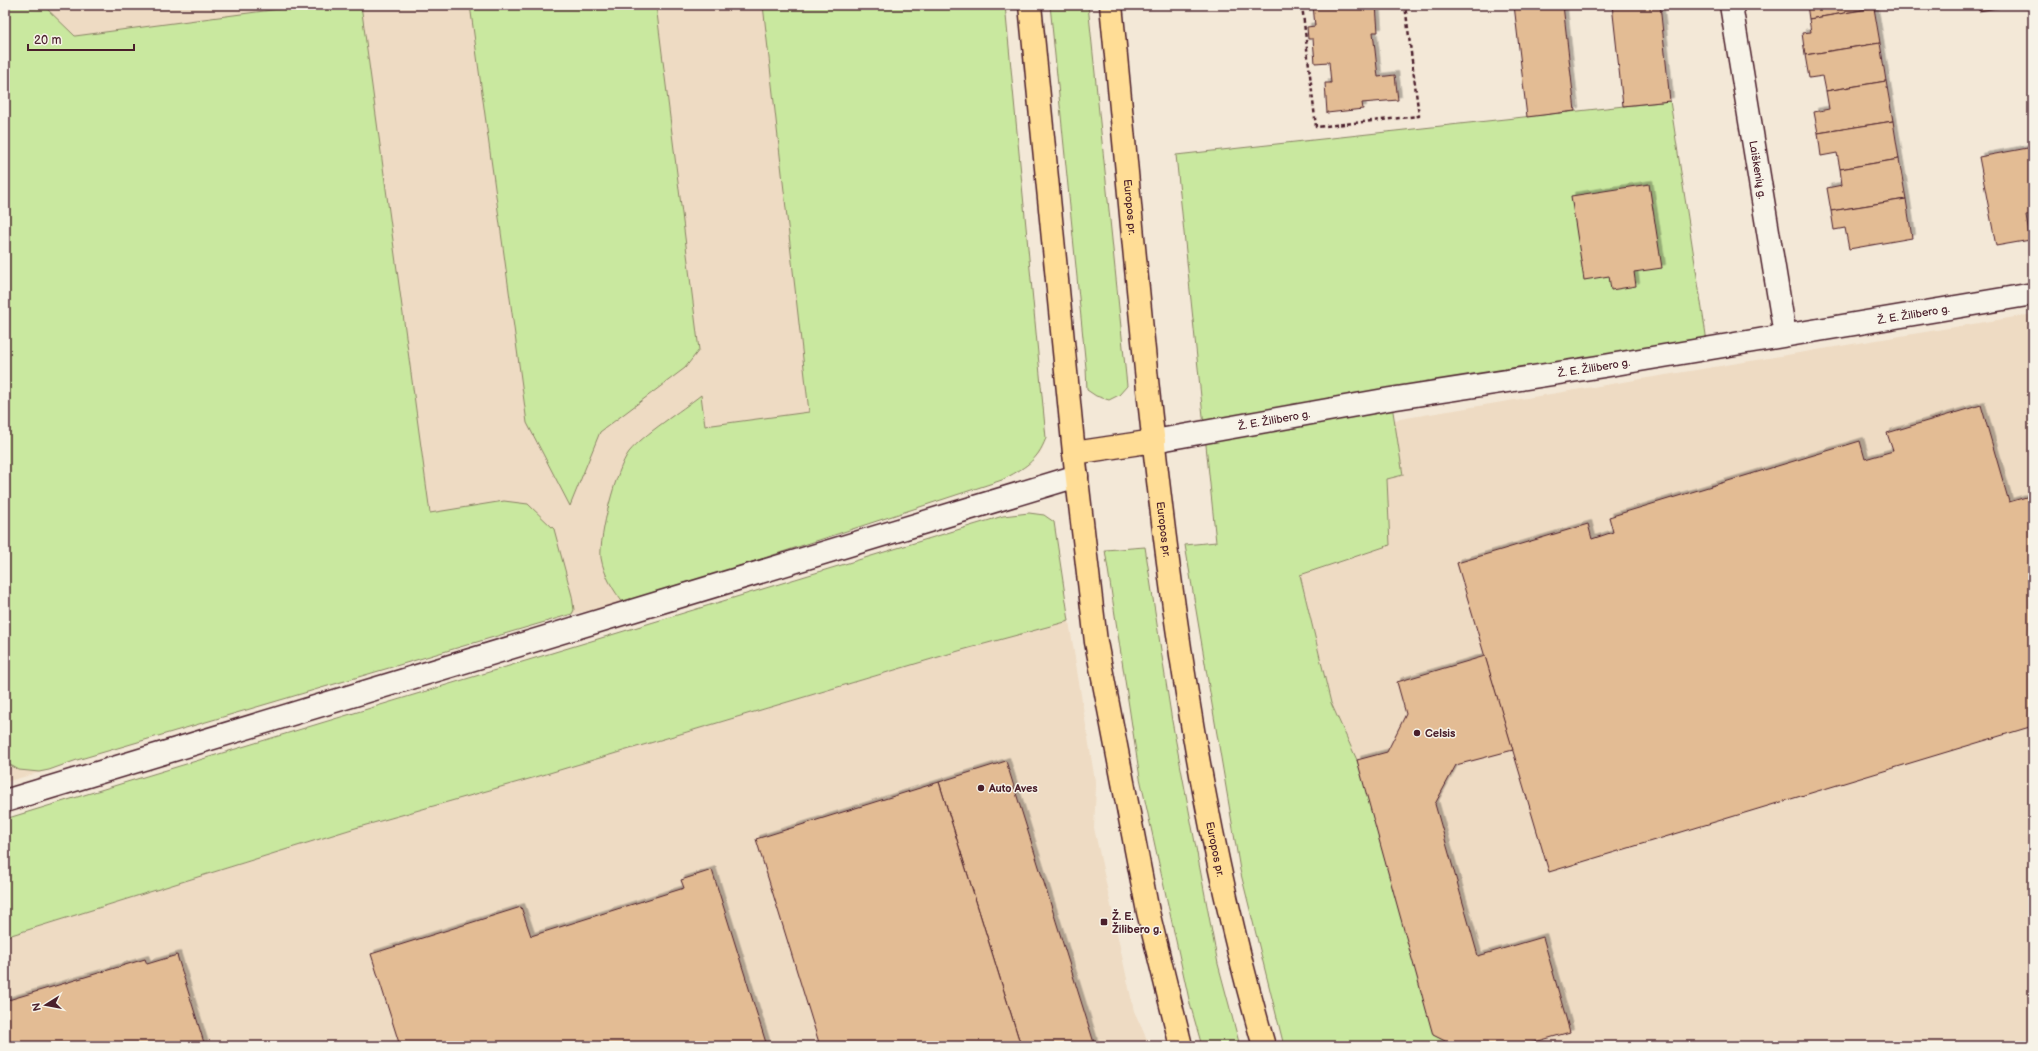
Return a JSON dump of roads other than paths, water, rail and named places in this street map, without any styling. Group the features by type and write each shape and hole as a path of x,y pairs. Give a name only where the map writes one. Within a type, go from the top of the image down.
{"main road":[{"path":"1030,5 1074,453 1096,642 1148,912 1180,1046"},
{"name":"Europos pr.","path":"1111,5 1162,529 1191,718 1217,856 1247,986 1264,1046"},
{"path":"1074,453 1154,441"}],"street":[{"name":"Laiškenių g.","path":"1731,5 1785,335"},
{"name":"Ž. E. Žilibero g.","path":"1154,441 1390,399 2033,294"},
{"path":"5,800 1077,476"}],"place":[{"name":"Celsis","path":"1417,733"},
{"name":"Auto Aves","path":"981,788"},
{"name":"Ž. E. Žilibero g.","path":"1104,922"}]}
